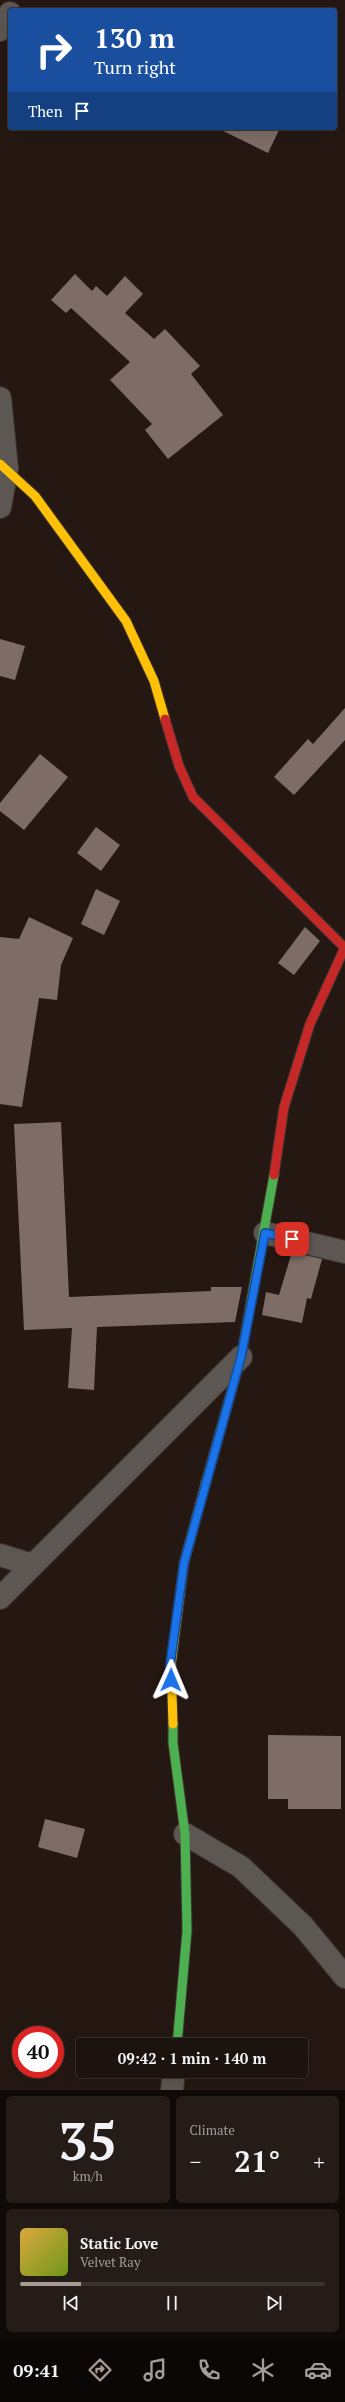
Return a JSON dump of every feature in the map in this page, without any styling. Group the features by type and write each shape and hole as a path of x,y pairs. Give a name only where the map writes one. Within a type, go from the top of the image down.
{"street":[{"path":"0,30 8,16"},
{"path":"0,398 4,467 0,507"},
{"path":"4,467 35,496 126,621 154,681 179,766 193,797 220,826 345,947 310,1024 284,1107 265,1233 241,1357 184,1563 170,1665 173,1743 185,1834 187,1931 178,2038"},
{"path":"265,1233 345,1252"},
{"path":"0,1598 241,1357"},
{"path":"0,1555 32,1565"},
{"path":"185,1834 241,1867 303,1926 345,1977"},
{"path":"172,2090 173,2078"}],"building":[{"path":"221,130 279,130 268,153"},
{"path":"75,274 92,291 96,286 107,296 125,276 143,294 125,313 154,339 165,329 200,366 191,374 223,415 168,459 145,430 152,424 110,380 130,362 71,308 66,313 51,300"},
{"path":"0,639 25,646 15,680 0,676"},
{"path":"345,708 345,740 294,795 274,777 308,739 313,744"},
{"path":"40,754 68,777 24,830 0,811 0,803"},
{"path":"96,827 120,845 101,871 77,853"},
{"path":"96,889 120,901 104,935 81,924"},
{"path":"29,917 73,938 61,965 57,1000 39,998 22,1107 0,1104 0,937 19,939"},
{"path":"305,927 320,941 294,975 278,963"},
{"path":"61,1122 69,1297 211,1291 211,1287 242,1287 235,1322 97,1327 94,1390 68,1388 72,1328 24,1330 14,1124"},
{"path":"292,1252 322,1259 311,1299 307,1298 302,1323 262,1315 266,1292 279,1295"},
{"path":"268,1735 341,1736 341,1809 288,1809 288,1799 268,1799"},
{"path":"45,1819 85,1829 77,1858 38,1847"}],"traffic: fast":[{"path":"206,1482 241,1357 274,1175"},
{"path":"173,1724 173,1743 185,1834 187,1931 178,2038"}],"traffic: slow":[{"path":"0,464 35,496 126,621 154,681 165,719"},
{"path":"173,1724 171,1665 184,1563 206,1482"}],"traffic: jam":[{"path":"165,719 179,766 193,797 345,948"},
{"path":"274,1175 284,1107 310,1024 345,947"}],"route":[{"path":"171,1680 170,1665 184,1563 241,1357 265,1233 292,1239"}]}
